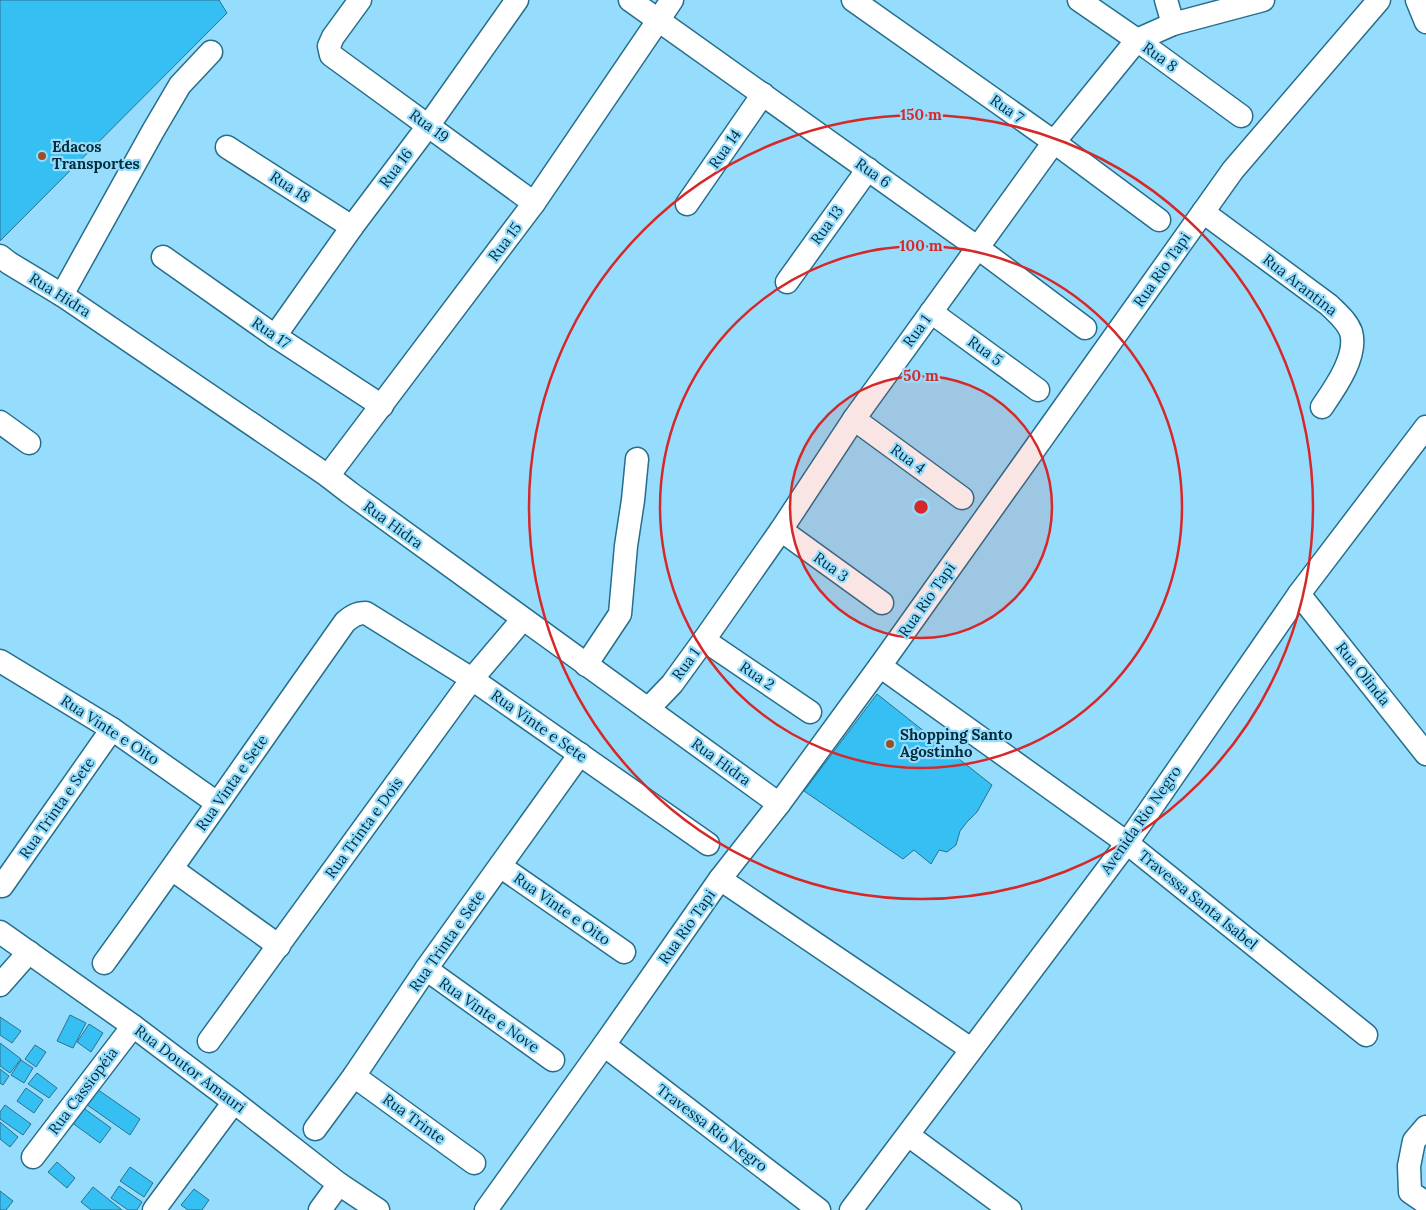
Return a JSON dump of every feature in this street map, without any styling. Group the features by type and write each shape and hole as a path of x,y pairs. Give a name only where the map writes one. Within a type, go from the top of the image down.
{"street":[{"name":"Rua 19","path":"360,0 333,37 329,46 331,55 534,203"},
{"name":"Rua 16","path":"275,336 517,0"},
{"name":"Rua 6","path":"630,0 978,248 1085,328"},
{"name":"Rua 15","path":"328,476 534,203 672,0"},
{"name":"Rua 7","path":"854,0 1054,142 1159,220"},
{"name":"Rua 8","path":"1079,0 1241,116"},
{"path":"1166,0 1173,24"},
{"name":"Rua 1","path":"648,709 672,684 704,640 781,530 854,419 1054,142 1137,40 1173,24 1263,0"},
{"name":"Rua Rio Tapi","path":"486,1210 604,1046 720,879 779,804 880,666 1233,170 1379,0"},
{"path":"62,294 180,85 211,52"},
{"name":"Rua 14","path":"687,204 763,94"},
{"name":"Rua 18","path":"228,147 352,227"},
{"name":"Rua 13","path":"787,282 868,169"},
{"name":"Rua Arantina","path":"1203,212 1329,305 1344,320 1351,333 1352,348 1339,382 1322,407"},
{"name":"Rua 17","path":"163,257 275,336 382,406"},
{"name":"Rua Hidra","path":"3,264 62,294 328,476 779,804"},
{"name":"Rua 5","path":"931,312 1038,390"},
{"name":"Rua 4","path":"854,419 962,498"},
{"path":"0,422 29,443"},
{"name":"Avenida Rio Negro","path":"851,1210 1127,843 1299,594 1426,427"},
{"path":"586,665 620,614 637,459"},
{"name":"Rua 3","path":"781,530 882,603"},
{"name":"Rua Olinda","path":"1299,594 1426,754"},
{"name":"Rua Vinta e Sete","path":"104,963 172,870 345,622 359,612 366,613"},
{"name":"Rua Vinte e Sete","path":"366,613 472,679 708,844"},
{"name":"Rua Trinta e Dois","path":"209,1041 472,679 523,619"},
{"name":"Rua 2","path":"704,640 810,712"},
{"name":"Rua Vinte e Oito","path":"0,660 112,729 217,803"},
{"name":"Travessa Santa Isabel","path":"880,666 1127,843 1366,1035"},
{"name":"Rua Trinta e Sete","path":"2,886 112,729"},
{"name":"Rua Trinta e Sete","path":"315,1129 354,1076 426,969 580,754"},
{"name":"Rua Vinte e Oito","path":"500,866 624,952"},
{"path":"172,870 279,946"},
{"path":"720,879 971,1049"},
{"name":"Rua Doutor Amauri","path":"0,932 133,1026 339,1184 378,1210"},
{"path":"0,985 29,952"},
{"name":"Rua Vinte e Nove","path":"426,969 553,1060"},
{"name":"Rua Cassiopéia","path":"33,1157 133,1026"},
{"name":"Travessa Rio Negro","path":"604,1046 819,1210"},
{"name":"Rua Trinte","path":"354,1076 474,1163"},
{"path":"154,1210 234,1102"},
{"path":"1426,1127 1414,1141 1409,1166 1410,1192 1426,1203"},
{"path":"908,1135 1010,1210"},
{"path":"320,1210 339,1184"}],"building":[{"name":"Edacos Transportes","path":"0,0 219,0 227,13 0,241"},
{"name":"Shopping Santo Agostinho","path":"877,694 992,785 977,812 960,831 956,845 947,852 939,850 931,864 914,850 903,859 804,791"},
{"path":"70,1015 86,1023 73,1048 57,1041"},
{"path":"0,1017 21,1031 12,1043 0,1035"},
{"path":"89,1024 103,1033 91,1052 77,1042"},
{"path":"0,1043 21,1059 10,1073 0,1066"},
{"path":"35,1045 46,1052 36,1067 25,1059"},
{"path":"21,1060 33,1068 24,1083 11,1075"},
{"path":"0,1069 9,1076 3,1085 0,1083"},
{"path":"37,1073 57,1088 49,1098 28,1084"},
{"path":"94,1087 140,1119 130,1135 83,1102"},
{"path":"26,1088 43,1100 34,1113 17,1101"},
{"path":"5,1105 31,1124 23,1135 0,1119 0,1112"},
{"path":"82,1107 111,1128 100,1143 71,1122"},
{"path":"0,1122 18,1137 10,1147 0,1139"},
{"path":"57,1162 75,1178 67,1188 48,1172"},
{"path":"130,1167 153,1183 144,1197 120,1181"},
{"path":"119,1186 142,1202 137,1210 128,1210 111,1198"},
{"path":"93,1187 122,1210 91,1210 81,1202"},
{"path":"194,1189 209,1200 202,1210 188,1210 181,1205"},
{"path":"0,1191 13,1201 6,1210 0,1210"}],"place":[{"name":"Edacos Transportes","path":"42,156"},
{"name":"Shopping Santo Agostinho","path":"890,744"}]}
